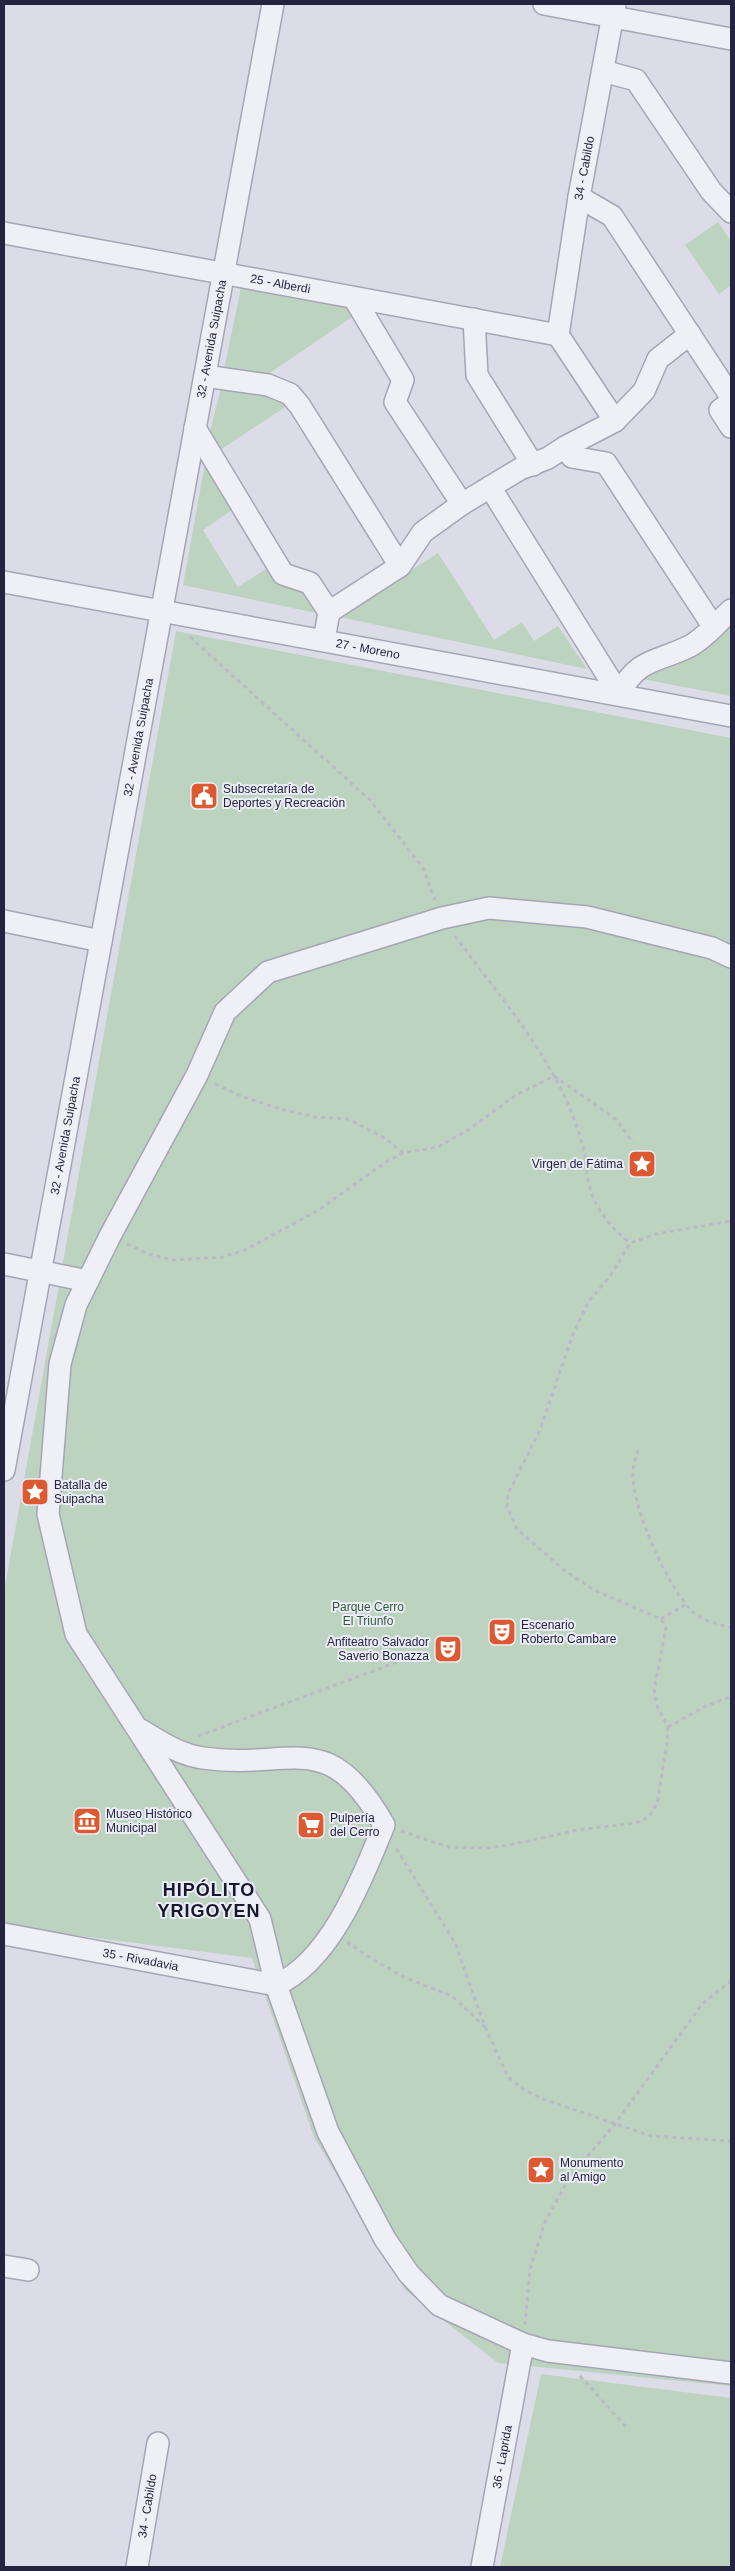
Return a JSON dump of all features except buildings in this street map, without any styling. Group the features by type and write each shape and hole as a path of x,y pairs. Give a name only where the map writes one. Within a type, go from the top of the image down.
{"street":[{"name":"32 - Avenida Suipacha","path":"4,1470 273,4"},
{"path":"544,4 614,10 731,39"},
{"name":"34 - Cabildo","path":"558,335 580,198 614,10"},
{"path":"603,70 636,80 711,190 731,212"},
{"path":"580,198 612,216 731,397"},
{"name":"25 - Alberdi","path":"4,233 558,335"},
{"path":"354,298 402,380 395,402 462,504"},
{"path":"474,319 477,375 533,465"},
{"path":"328,612 400,566 423,532 462,504 520,469 533,465 615,421 644,391 658,359 690,334"},
{"path":"558,335 615,421"},
{"path":"205,376 268,385 290,394 300,406 400,566"},
{"path":"731,402 720,410 731,427"},
{"path":"195,428 283,574 310,583 328,612 324,640"},
{"path":"565,447 572,457 606,463 713,626"},
{"path":"490,487 619,694 629,677 642,665 692,645 731,610"},
{"name":"27 - Moreno","path":"4,582 731,716"},
{"path":"731,957 712,948 587,917 489,908 442,918 268,972 225,1012 198,1075 110,1236 76,1305 60,1364 48,1514 76,1634 260,1919 276,1985 328,2132 385,2239 409,2274 439,2305 523,2344 548,2351 731,2373"},
{"path":"4,921 101,940"},
{"path":"4,1264 88,1281"},
{"path":"137,1728 182,1754 218,1760 296,1756 315,1758 336,1768 356,1783 384,1825 360,1884 332,1932 290,1979 276,1985"},
{"name":"35 - Rivadavia","path":"4,1934 276,1985"},
{"path":"4,2266 28,2270"},
{"name":"36 - Laprida","path":"482,2567 523,2344"},
{"name":"34 - Cabildo","path":"137,2567 158,2443"}],"path":[{"path":"162,611 370,800 422,868 442,918 530,1038 554,1076 567,1102 584,1150 589,1185 600,1212 612,1228 630,1243"},
{"path":"198,1075 241,1096 280,1110 315,1117 348,1119 385,1138 403,1153"},
{"path":"554,1076 617,1120 633,1143"},
{"path":"110,1236 151,1255 174,1260 223,1257 264,1242 317,1211 386,1162 403,1153 438,1147 468,1130 516,1095 554,1076"},
{"path":"384,1825 449,1847 487,1848 510,1845 577,1830 636,1823 649,1816 657,1804 668,1727 657,1706 654,1690 666,1628 661,1619 580,1583 518,1529 507,1506 508,1494 540,1430 573,1334 589,1301 611,1275 630,1243 656,1234 731,1221"},
{"path":"638,1450 633,1470 638,1507 662,1566 693,1612 704,1619 731,1628"},
{"path":"661,1619 686,1604"},
{"path":"169,1746 408,1658"},
{"path":"668,1727 708,1705 731,1697"},
{"path":"384,1825 402,1862 441,1918 455,1943 485,2027 508,2077 524,2089 543,2098 651,2136 731,2141"},
{"path":"332,1932 372,1959 406,1978 452,1996 485,2027"},
{"path":"523,2344 530,2269 546,2222 569,2178 615,2124 703,2003 731,1981"},
{"path":"575,2370 628,2429"}],"green space":[{"path":"718,222 731,241 731,285 719,294 685,245"},
{"path":"242,283 345,302 355,315 261,379 223,374"},
{"path":"222,385 263,389 288,405 216,453 208,439"},
{"path":"206,458 235,508 203,530 238,587 272,565 306,587 321,614 183,585"},
{"path":"438,553 494,640 522,622 534,641 558,626 587,669 339,617"},
{"path":"731,626 731,696 642,679 709,647"},
{"name":"Parque Cerro El Triunfo","path":"176,631 731,738 731,2386 498,2363 405,2290 314,2137 252,1958 4,1926 4,1592"},
{"path":"541,2374 731,2398 731,2567 500,2567"}],"place":[{"name":"Subsecretaría de Deportes y Recreación","path":"204,796"},
{"name":"Virgen de Fátima","path":"642,1164"},
{"name":"Batalla de Suipacha","path":"35,1492"},
{"name":"Escenario Roberto Cambare","path":"502,1632"},
{"name":"Anfiteatro Salvador Saverio Bonazza","path":"448,1649"},
{"name":"Museo Histórico Municipal","path":"87,1821"},
{"name":"Pulpería del Cerro","path":"311,1825"},
{"name":"Monumento al Amigo","path":"541,2170"}],"district":[{"name":"HIPÓLITO YRIGOYEN","path":"209,1900"}]}
